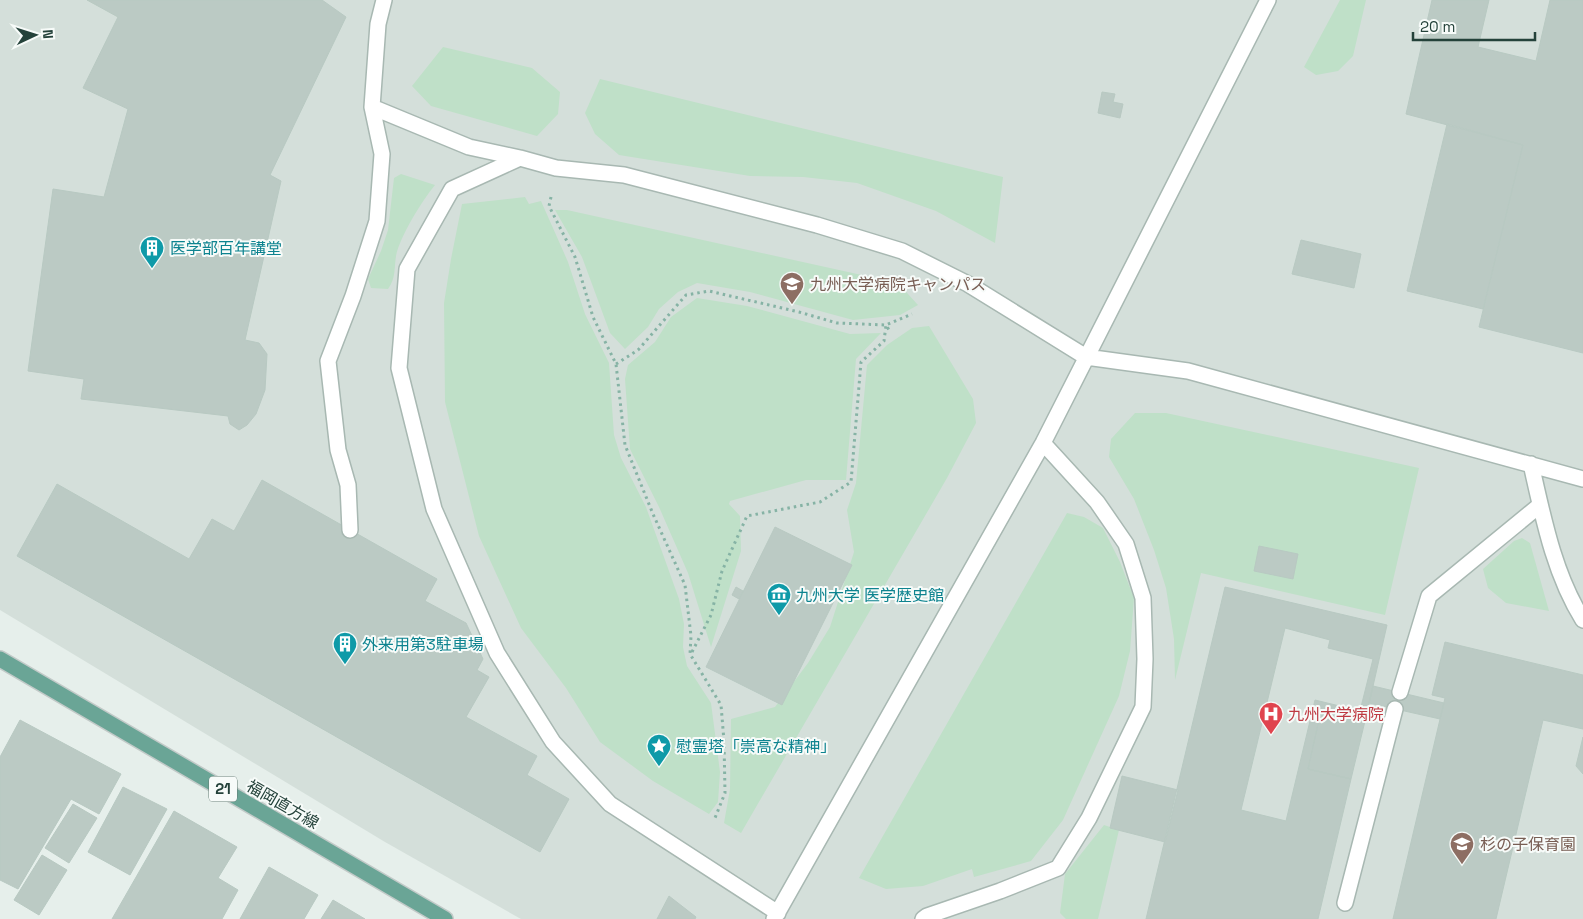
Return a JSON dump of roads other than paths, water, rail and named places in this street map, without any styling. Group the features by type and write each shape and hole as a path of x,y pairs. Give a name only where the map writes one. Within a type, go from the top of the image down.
{"main road":[{"name":"福岡直方線","path":"0,659 446,919"}],"lane":[{"path":"350,530 348,485 338,450 328,361 353,296 377,221 382,154 372,107 378,24 384,0"},
{"path":"520,158 452,189 407,268 399,368 434,509 497,652 553,742 610,804 776,916 1043,443 1268,0"},
{"path":"372,107 469,147 556,168 624,175 817,224 902,251 968,284 1086,357 1188,371 1583,479"},
{"path":"923,919 1058,868 1089,818 1143,707 1145,660 1143,598 1126,544 1097,502 1043,443"},
{"path":"1531,464 1540,505 1558,566 1570,600 1583,620"},
{"path":"1400,692 1429,596 1540,505"},
{"path":"1345,903 1395,709"}],"place":[{"name":"医学部百年講堂","path":"152,269"},
{"name":"九州大学病院キャンパス","path":"792,305"},
{"name":"九州大学 医学歴史館","path":"779,616"},
{"name":"外来用第3駐車場","path":"345,665"},
{"name":"九州大学病院","path":"1271,735"},
{"name":"慰霊塔「崇高な精神」","path":"659,767"},
{"name":"杉の子保育園","path":"1462,865"}]}
